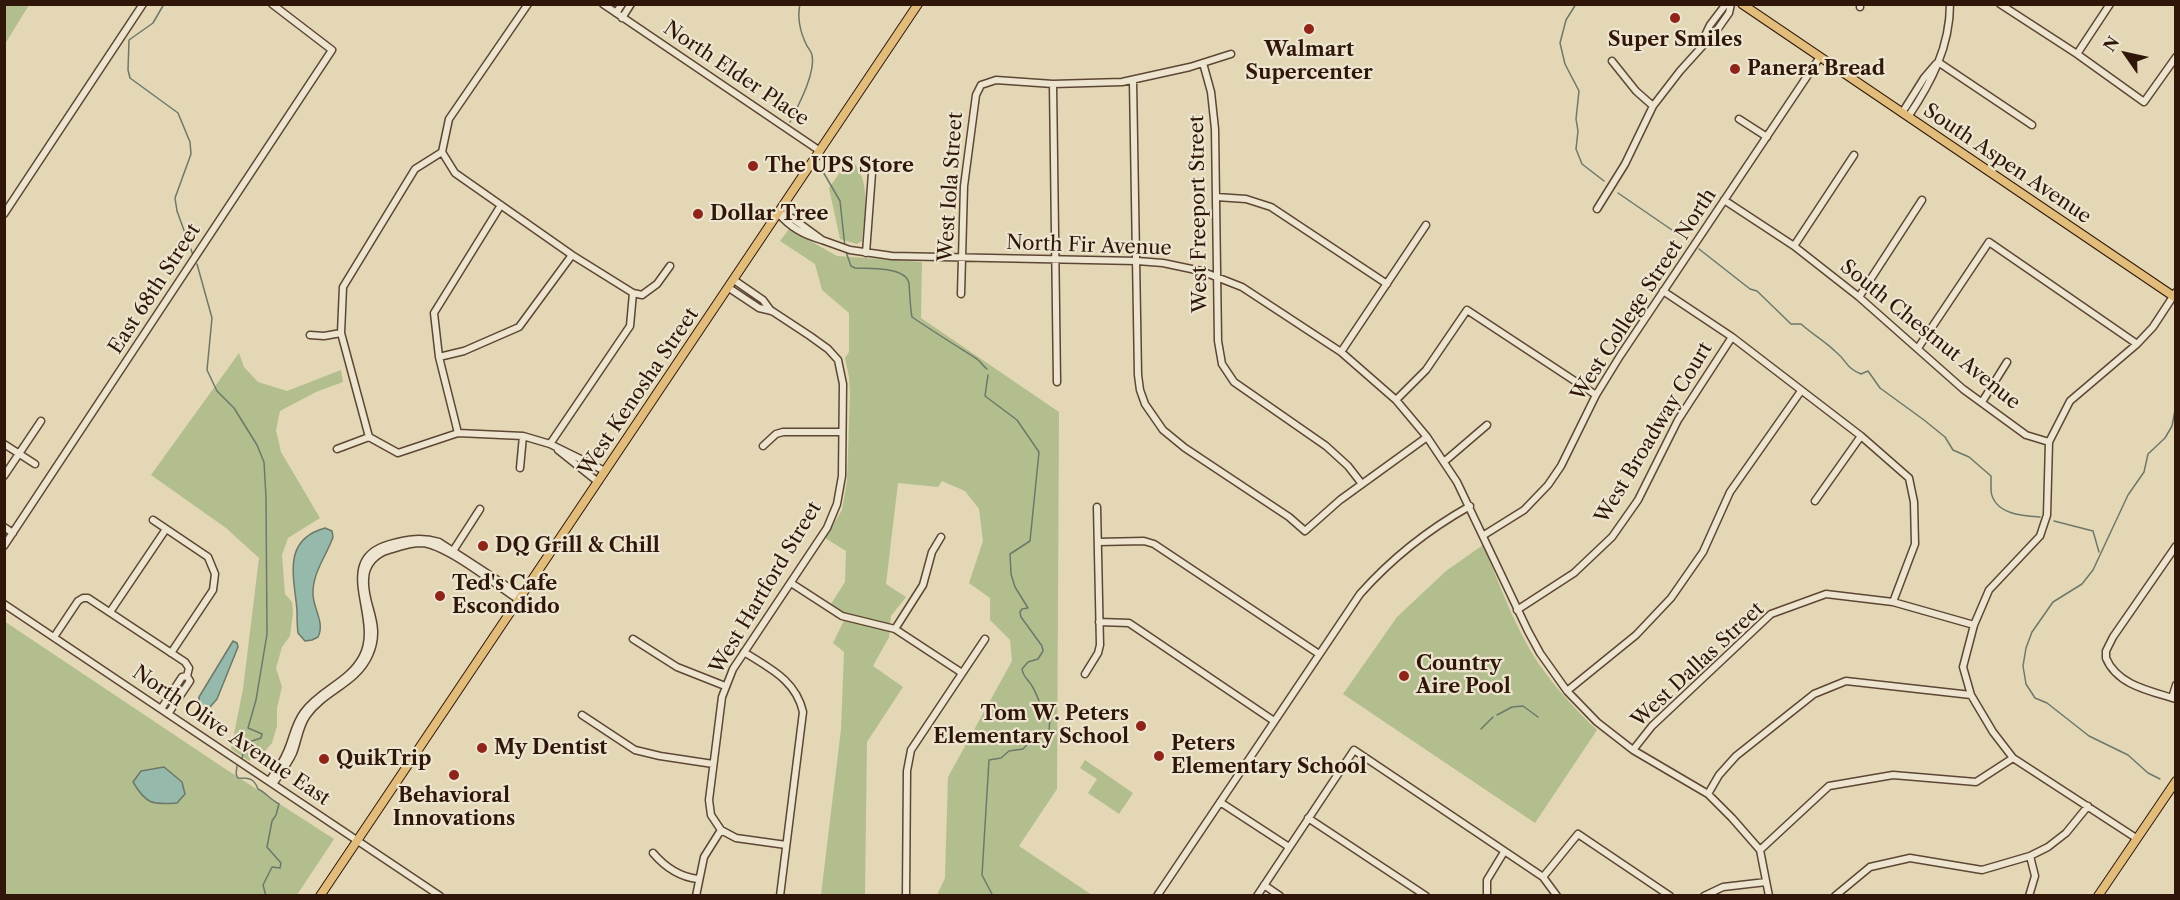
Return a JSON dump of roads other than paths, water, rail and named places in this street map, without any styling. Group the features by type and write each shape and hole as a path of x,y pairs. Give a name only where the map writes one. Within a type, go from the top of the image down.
{"main road":[{"name":"West Kenosha Street","path":"320,896 918,4"},
{"name":"South Aspen Avenue","path":"1742,4 2175,296"},
{"path":"2098,896 2175,780"}],"street":[{"path":"4,214 143,4"},
{"name":"East 68th Street","path":"5,543 332,50 272,4"},
{"path":"528,4 449,119 442,152 455,173 572,255 633,293 642,295 657,284 670,266"},
{"name":"North Elder Place","path":"603,4 820,151"},
{"path":"616,13 622,4"},
{"path":"622,18 631,4"},
{"path":"1697,52 1710,25 1726,4"},
{"path":"1597,208 1625,164 1653,106 1717,30 1729,13 1731,4"},
{"path":"1905,115 1930,83 1950,23 1950,4"},
{"path":"2000,4 2077,54 2144,102 2175,57"},
{"path":"2077,54 2110,4"},
{"path":"1057,382 1053,84 1133,81 1231,54"},
{"name":"West College Street North","path":"1484,535 1524,510 1545,490 1561,466 1596,395 1820,57"},
{"path":"1612,61 1636,91 1653,106"},
{"path":"1938,62 2032,125"},
{"name":"West Freeport Street","path":"1203,63 1214,108 1218,341 1222,364 1238,386 1326,446 1348,466 1362,484"},
{"name":"West Iola Street","path":"961,294 967,153 975,95 981,85 996,80 1053,84"},
{"path":"1133,81 1138,375 1145,404 1158,426 1176,442 1289,517 1305,531 1325,512 1427,437"},
{"path":"1739,119 1767,137"},
{"path":"442,152 415,169 343,287 341,333 369,437 398,453 458,433 523,436 550,444 605,471"},
{"path":"1794,246 1854,155"},
{"path":"866,254 872,173"},
{"path":"1216,197 1246,199 1271,207 1388,284"},
{"name":"South Chestnut Avenue","path":"1724,200 1794,246 1859,297 1962,389 2026,435 2049,442"},
{"path":"1859,297 1922,200"},
{"path":"458,433 439,357 434,313 501,205"},
{"name":"North Fir Avenue","path":"778,213 788,224 803,234 866,254 1137,261 1176,265 1217,276 1255,295 1341,352 1396,400 1427,437 1445,461 1470,506 1540,653 1567,691 1597,722 1633,750 1707,794 1760,850"},
{"path":"1341,352 1426,225"},
{"path":"1918,348 1989,242 2137,344"},
{"path":"439,357 464,351 519,327 572,255"},
{"path":"734,280 763,300 772,311"},
{"path":"729,288 759,308 772,311"},
{"path":"1663,291 1732,337 1861,436 1910,478 1914,502 1915,544 1893,602"},
{"path":"550,444 630,326 633,293"},
{"path":"2136,838 2013,758 1993,732 1971,695 1963,668 1974,625 1989,590 2040,536 2047,515 2049,442 2070,402 2137,344 2153,327 2175,296"},
{"path":"1396,400 1426,370 1467,310 1596,395"},
{"name":"West Hartford Street","path":"721,830 711,816 709,806 725,686 744,652 827,528 837,504 842,476 843,384 838,360 823,345 772,311"},
{"path":"310,335 324,336 341,333"},
{"name":"West Broadway Court","path":"1518,610 1554,588 1583,566 1620,526 1638,500 1678,420 1732,337"},
{"path":"1982,402 2007,362"},
{"path":"1567,691 1636,635 1671,598 1703,552 1730,492 1801,391"},
{"path":"4,476 41,421"},
{"path":"1445,461 1487,425"},
{"path":"763,446 783,432 841,432"},
{"path":"520,468 523,436"},
{"path":"1815,501 1861,436"},
{"path":"337,449 369,437"},
{"path":"4,444 35,464"},
{"path":"550,444 598,482"},
{"path":"1157,896 1350,607 1371,581 1435,528 1470,506"},
{"path":"1084,674 1098,653 1097,507"},
{"path":"452,553 480,509"},
{"path":"153,520 208,557 215,574 213,590 171,653"},
{"path":"4,527 13,533"},
{"path":"110,612 166,529"},
{"path":"895,629 923,585 932,552 941,537"},
{"path":"271,782 292,754 298,733 308,713 325,697 352,679 369,655 374,630 364,580 372,553 383,546 419,538 440,542 452,553 520,598"},
{"path":"1098,542 1144,541 1154,544 1319,654"},
{"path":"2175,546 2106,651 2111,668 2125,680 2147,690 2174,698 2175,686"},
{"path":"791,583 842,616 895,629 962,673"},
{"name":"West Dallas Street","path":"1633,750 1652,726 1771,614 1826,594 1893,602 1974,625"},
{"path":"54,637 78,601 83,598 90,599 171,653 188,665 187,676 190,681 168,714"},
{"name":"North Olive Avenue East","path":"4,604 440,896"},
{"path":"1099,622 1129,623 1274,721"},
{"path":"633,639 677,667 725,686"},
{"path":"906,896 908,760 916,741 985,639"},
{"path":"744,652 778,674 793,687 799,697 803,712 780,896"},
{"path":"161,709 182,677 187,676"},
{"path":"1707,794 1719,775 1736,756 1815,694 1846,681 1971,695"},
{"path":"175,687 183,692"},
{"path":"582,715 635,750 651,755 713,764"},
{"path":"1257,896 1354,750 1543,877 1557,896"},
{"path":"1769,896 1760,850 1829,786 1893,775 1976,782 2013,758"},
{"path":"1220,802 1289,847"},
{"path":"1838,895 1869,867 1910,858 1983,870 2030,856 2048,847 2066,833 2088,806"},
{"path":"1308,818 1426,896"},
{"path":"696,896 704,857 721,830 736,838 786,845"},
{"path":"1543,877 1578,834 1670,896"},
{"path":"1487,896 1487,880 1504,852"},
{"path":"653,853 672,870 698,879"},
{"path":"2030,856 2036,876 2030,896"},
{"path":"1704,896 1723,888 1766,882"},
{"path":"1264,885 1280,896"}],"waterway":[{"path":"164,4 153,23 129,40 128,70 130,78 178,113 190,142 191,154 175,198 177,211 193,255"},
{"path":"790,122 806,89 813,62 800,26 800,4"},
{"path":"1576,4 1566,20 1560,43 1565,64 1579,91 1576,149 1582,164 1604,181"},
{"path":"822,170 840,201 845,247"},
{"path":"1618,193 1688,241"},
{"path":"1699,249 1750,289 1757,291 1791,324 1801,324 1827,344 1849,367 1861,374 1868,371 1880,388 1945,437 1953,450 1969,457 1991,476 1991,491 1997,505 2010,512 2040,517"},
{"path":"846,252 851,266 855,268 895,271 907,278 912,317 977,359 987,369"},
{"path":"197,264 212,318 207,370 217,391 234,408 257,445 264,462 267,634 256,700 248,728 262,734 261,738 246,743 242,758"},
{"path":"988,375 985,396 1017,420 1039,452 1030,541 1010,554 1011,574 1015,587 1028,608 1022,609 1021,617 1042,646 1043,651 1038,659 1028,662 1022,669 1050,716 1049,732 1036,735 1023,749 1009,751 1001,758 989,760 982,875 993,896"},
{"path":"2160,779 2148,773 2128,755 2089,736 2047,703 2035,698 2026,684 2023,666 2032,632 2053,602 2082,584 2093,570 2128,495 2144,472 2148,454 2165,438 2172,426 2176,405"},
{"path":"2054,521 2093,531 2099,552"},
{"path":"1497,715 1512,707 1523,706 1538,717"},
{"path":"1481,729 1493,717"},
{"path":"237,766 238,778 253,781 258,789 279,804 272,821 267,847 281,863 280,868 272,867 263,885 266,896"}],"place":[{"name":"Super Smiles","path":"1675,18"},
{"name":"Walmart Supercenter","path":"1309,29"},
{"name":"Panera Bread","path":"1735,69"},
{"name":"The UPS Store","path":"753,166"},
{"name":"Dollar Tree","path":"698,214"},
{"name":"DQ Grill & Chill","path":"483,546"},
{"name":"Ted's Cafe Escondido","path":"440,596"},
{"name":"Country Aire Pool","path":"1404,676"},
{"name":"Tom W. Peters Elementary School","path":"1141,726"},
{"name":"My Dentist","path":"482,748"},
{"name":"Peters Elementary School","path":"1159,756"},
{"name":"QuikTrip","path":"324,759"},
{"name":"Behavioral Innovations","path":"454,775"}]}
